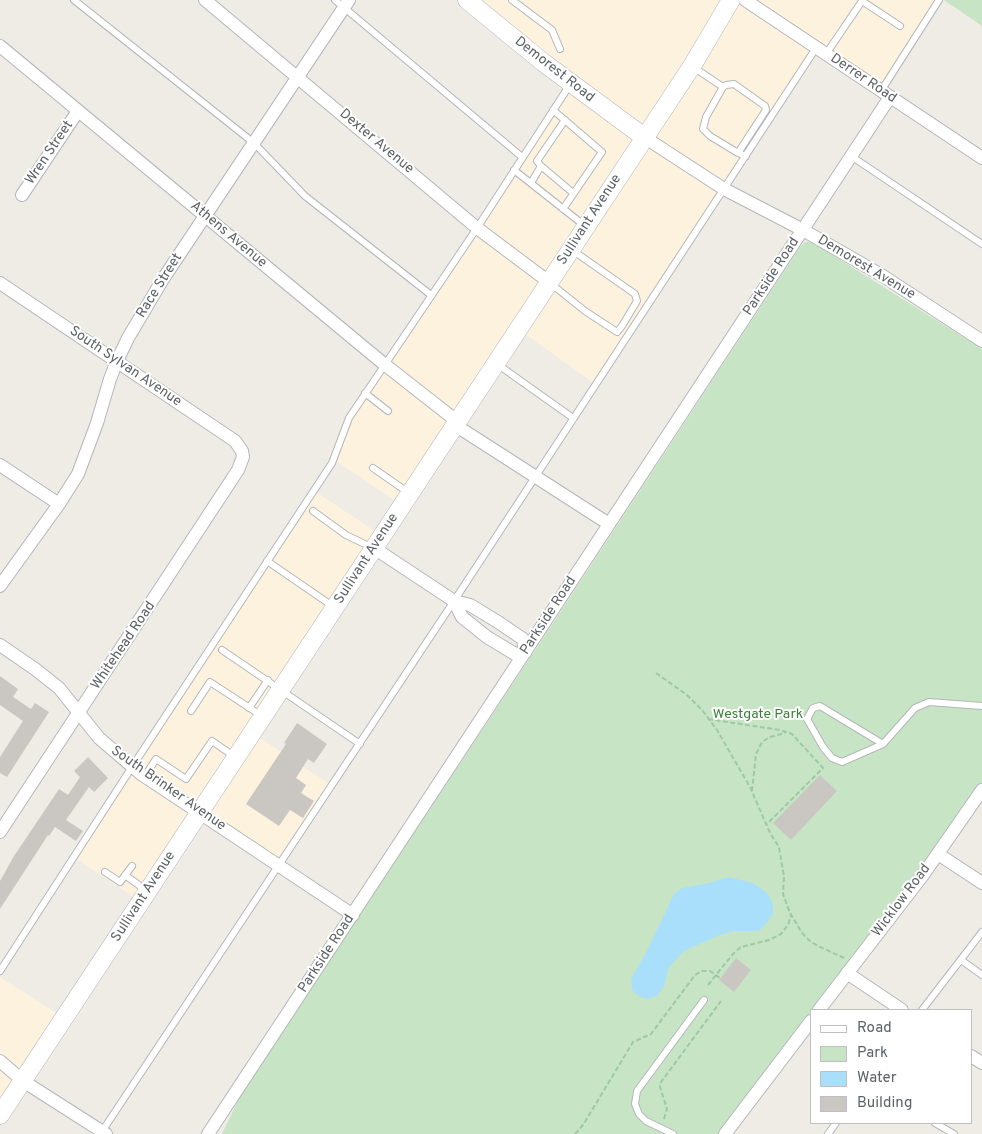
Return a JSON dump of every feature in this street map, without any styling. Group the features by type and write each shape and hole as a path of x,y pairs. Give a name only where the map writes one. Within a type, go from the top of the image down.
{"main road":[{"name":"Sullivant Avenue","path":"0,1115 236,758 256,712 274,685 335,608 692,66 731,0"},
{"name":"Demorest Road","path":"474,2 570,84 644,137"}],"street":[{"name":"Dexter Avenue","path":"205,0 477,228 549,282"},
{"name":"Derrer Road","path":"745,0 982,158"},
{"name":"Race Street","path":"0,586 59,504 78,474 97,423 110,379 128,338 163,279 254,143 343,3"},
{"name":"Athens Avenue","path":"0,46 456,423 609,524"},
{"name":"Parkside Road","path":"208,1134 803,230 851,156 885,94"},
{"name":"Wren Street","path":"22,195 78,111"},
{"name":"Demorest Avenue","path":"644,137 724,188 803,230 882,276 982,341"},
{"name":"South Sylvan Avenue","path":"0,283 235,441 242,451 243,457"},
{"name":"Whitehead Road","path":"0,832 238,470 243,457"},
{"path":"0,465 59,504"},
{"path":"374,548 454,601 470,605 523,639 525,653 515,654 487,637 462,616 454,601"},
{"name":"South Brinker Avenue","path":"0,645 36,669 59,688 99,738 132,767 353,915"},
{"name":"Wicklow Road","path":"820,1009 938,854 982,790"},
{"path":"938,854 982,884"},
{"path":"847,973 901,1009"},
{"path":"725,1134 810,1022"},
{"path":"0,1060 23,1081 103,1133"}],"lane":[{"path":"74,0 254,143 305,196 432,295"},
{"path":"512,0 552,30 560,49"},
{"path":"885,94 939,0"},
{"path":"103,1133 724,188 821,51 862,1 900,26"},
{"path":"343,3 522,157"},
{"path":"692,66 723,88"},
{"path":"0,971 332,463 349,418 365,393 477,228 570,84"},
{"path":"738,153 766,110 765,106 734,84 726,85 723,88 706,117 703,129 710,136 738,153 746,156"},
{"path":"553,110 602,152 563,208"},
{"path":"565,120 537,161 573,193"},
{"path":"851,156 982,244"},
{"path":"530,183 541,166"},
{"path":"514,170 586,226"},
{"path":"549,282 585,311 617,332 622,326 637,301 635,294 571,250"},
{"path":"496,363 573,418"},
{"path":"365,393 388,411"},
{"path":"373,468 410,494"},
{"path":"313,511 346,535 374,548"},
{"path":"267,561 335,608"},
{"path":"222,650 360,744"},
{"path":"191,711 210,682 256,712"},
{"path":"883,744 820,706 813,708 807,719 823,748 832,758 842,762 883,744 916,708 929,702 982,706"},
{"path":"145,776 156,759 186,779 212,741 236,758"},
{"path":"104,872 120,882 132,866"},
{"path":"125,876 148,891"},
{"path":"923,1009 982,932"},
{"path":"961,960 982,975"},
{"path":"672,1134 646,1121 638,1114 635,1104 637,1091 704,1000"},
{"path":"217,1134 230,1102"},
{"path":"936,1124 954,1134"}],"path":[{"path":"656,672 687,695 708,719 735,760 770,833 779,847 784,877 783,894 791,915 802,933 810,941 847,960"},
{"path":"708,719 792,734 823,768 766,824"},
{"path":"752,792 756,754 762,742 770,737 787,733"},
{"path":"708,985 741,947 769,940 781,934 788,925 791,915"},
{"path":"574,1134 583,1125 633,1042 651,1034 696,975 710,971 720,978"},
{"path":"663,1129 667,1109 660,1088 661,1082 721,1001"}],"shaded area":[{"path":"466,0 942,0 882,96 816,50 595,384 522,332 403,506 329,456 346,417 481,216 566,84"},
{"path":"313,490 384,537 254,734 334,787 279,870 200,817 143,903 71,855"},
{"path":"0,977 67,1020 0,1121"}],"green space":[{"path":"944,0 982,0 982,26"},
{"name":"Westgate Park","path":"805,242 812,242 982,349 982,782 952,826 813,1009 810,1009 810,1013 718,1134 222,1134 240,1096"}],"water":[{"path":"728,877 753,883 767,893 773,903 773,914 768,921 759,931 734,931 684,951 669,967 664,986 658,995 649,999 640,997 632,990 631,979 645,955 674,894 682,888"}],"building":[{"path":"0,676 18,689 13,697 31,709 35,703 49,712 7,777 0,773 0,757 23,721 0,705"},
{"path":"297,723 327,744 314,763 308,759 296,778 306,785 301,793 314,801 303,818 290,810 279,826 246,804 286,744 284,743"},
{"path":"88,757 108,778 94,792 89,787 66,820 83,831 76,841 55,827 0,909 0,881 14,856 59,789 68,795 80,777 74,771"},
{"path":"820,775 837,791 791,840 773,823"},
{"path":"736,958 751,970 734,992 719,980"}]}
